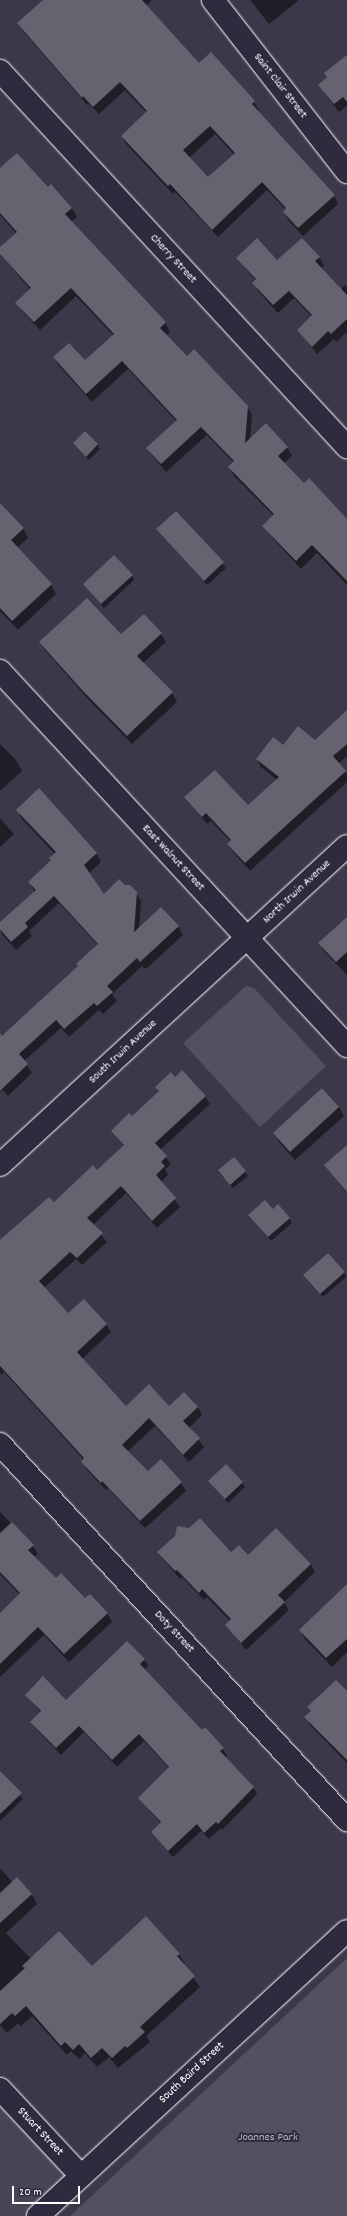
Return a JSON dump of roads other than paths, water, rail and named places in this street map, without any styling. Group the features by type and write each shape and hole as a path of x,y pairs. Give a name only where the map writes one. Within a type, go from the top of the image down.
{"street":[{"name":"Saint Clair Street","path":"213,0 347,172"},
{"name":"Cherry Street","path":"0,71 347,447"},
{"name":"East Walnut Street","path":"0,671 347,1046"},
{"name":"North Irwin Avenue","path":"247,938 347,846"},
{"name":"South Irwin Avenue","path":"0,1165 247,938"},
{"name":"Doty Street","path":"0,1444 347,1820"},
{"name":"South Baird Street","path":"38,2216 347,1931"},
{"name":"Stuart Street","path":"0,2089 81,2176"}],"park label":[{"name":"Joannes Park","path":"268,2138"}]}
